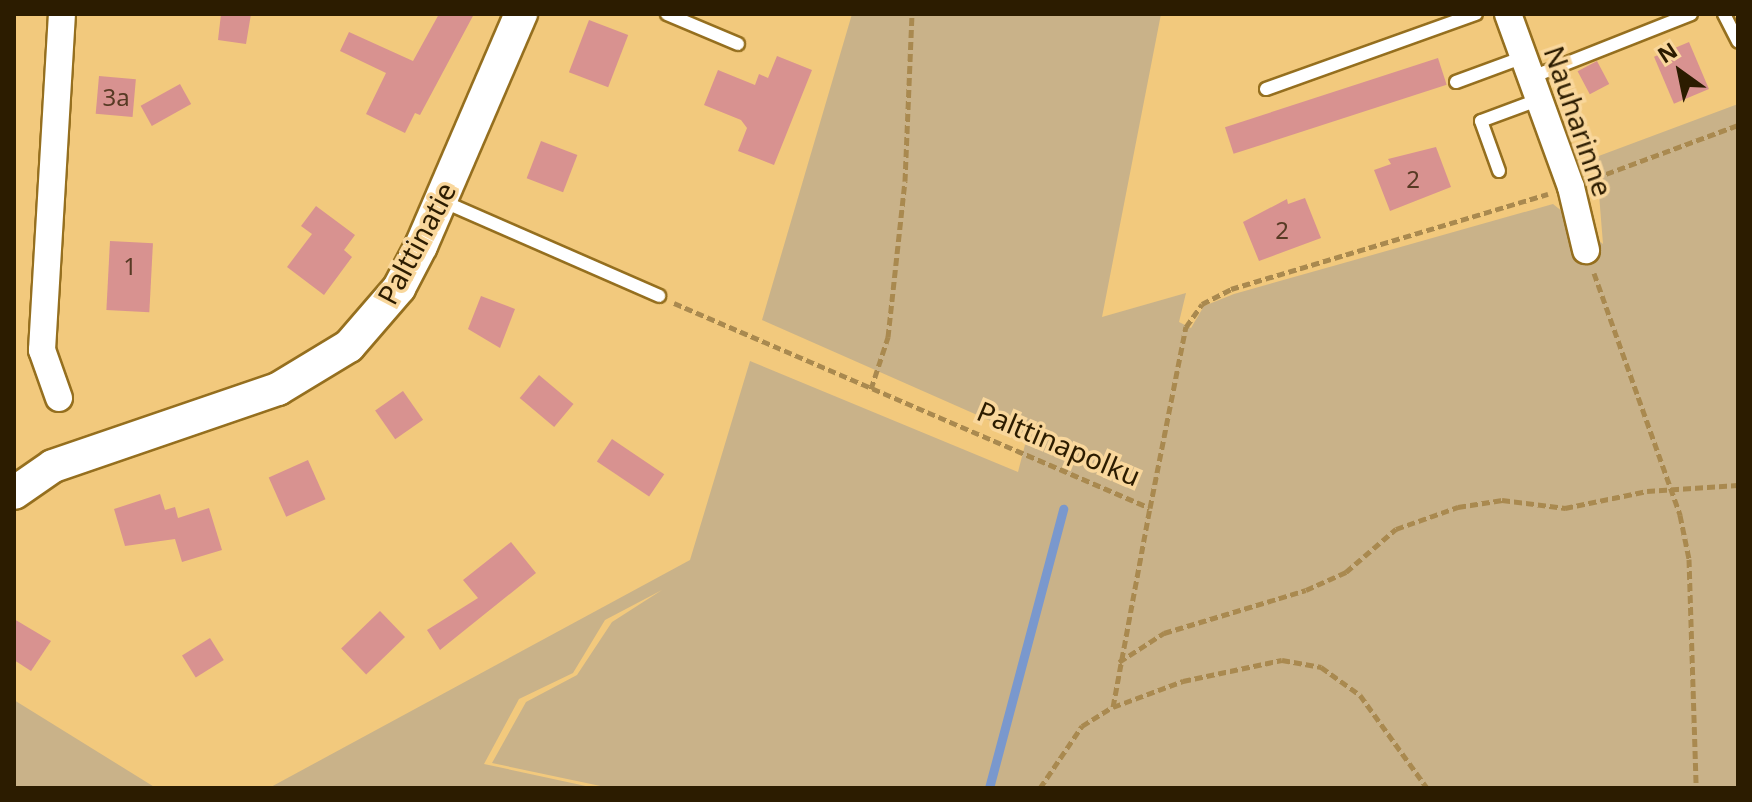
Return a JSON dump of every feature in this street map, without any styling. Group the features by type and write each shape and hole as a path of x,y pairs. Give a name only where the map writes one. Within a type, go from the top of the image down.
{"street":[{"path":"59,398 42,350 62,14"},
{"name":"Palttinatie","path":"14,493 53,466 239,405 329,362 399,288 442,201 521,14"},
{"name":"Nauharinne","path":"1508,14 1571,187 1586,250"}],"lane":[{"path":"667,14 738,44"},
{"path":"1266,89 1476,14"},
{"path":"1456,82 1532,77 1691,14"},
{"path":"1724,14 1738,42"},
{"path":"1499,171 1481,121 1532,77"},
{"path":"442,201 659,296"}],"path":[{"path":"871,389 888,337 905,181 912,14"},
{"name":"Palttinapolku","path":"659,296 1150,508 1186,327 1202,304 1231,289 1571,187 1738,125"},
{"path":"1586,250 1672,494 1694,604 1696,788"},
{"path":"1119,662 1164,633 1319,584 1346,572 1365,549 1396,529 1458,507 1502,500 1565,508 1647,491 1672,494 1738,485"},
{"path":"1113,707 1150,508"},
{"path":"1040,788 1082,726 1113,707 1183,681 1282,660 1321,667 1360,695 1427,788"}],"shaded area":[{"path":"852,14 1161,14 1102,317 1186,293 1179,322 1191,328 1204,306 1234,294 1553,204 1603,244 1596,157 1738,104 1738,788 610,788 492,763 526,702 577,675 612,622 662,590 605,620 573,673 519,699 484,764 595,788 269,788 690,560 750,361 1018,472 1027,437 762,320"},
{"path":"14,700 156,788 14,788"}],"building":[{"path":"221,14 251,14 246,44 218,40"},
{"path":"439,14 474,14 420,115 415,113 405,133 366,114 386,73 340,51 349,32 413,61"},
{"path":"589,20 628,35 608,87 569,72"},
{"path":"1689,42 1709,89 1674,104 1654,57"},
{"path":"777,56 812,70 774,165 738,151 747,128 741,120 704,105 718,70 755,85 759,74 768,78"},
{"path":"1438,58 1447,85 1234,154 1225,127"},
{"path":"1597,61 1609,84 1590,94 1578,71"},
{"path":"99,76 136,79 133,117 96,114"},
{"path":"180,84 191,104 152,126 141,106"},
{"path":"541,141 577,155 563,192 527,178"},
{"path":"1436,147 1451,187 1390,211 1374,170 1391,164 1388,159"},
{"path":"1305,198 1321,238 1259,261 1243,222 1287,199 1288,204"},
{"path":"316,206 355,235 344,250 352,257 324,295 287,267 312,234 301,226"},
{"path":"110,241 153,243 149,312 106,310"},
{"path":"481,296 515,309 500,348 468,329"},
{"path":"539,375 573,404 554,427 520,398"},
{"path":"403,391 423,420 395,439 375,411"},
{"path":"612,439 664,474 649,497 597,461"},
{"path":"308,460 325,499 286,517 269,477"},
{"path":"160,494 165,510 175,507 178,518 209,508 222,550 182,562 175,539 125,546 114,509"},
{"path":"511,542 536,573 440,650 427,630 478,598 463,580"},
{"path":"380,611 405,637 366,674 341,649"},
{"path":"14,619 51,641 31,671 14,660"},
{"path":"210,638 224,660 196,678 182,655"}],"waterway":[{"path":"989,788 1063,509"}]}
